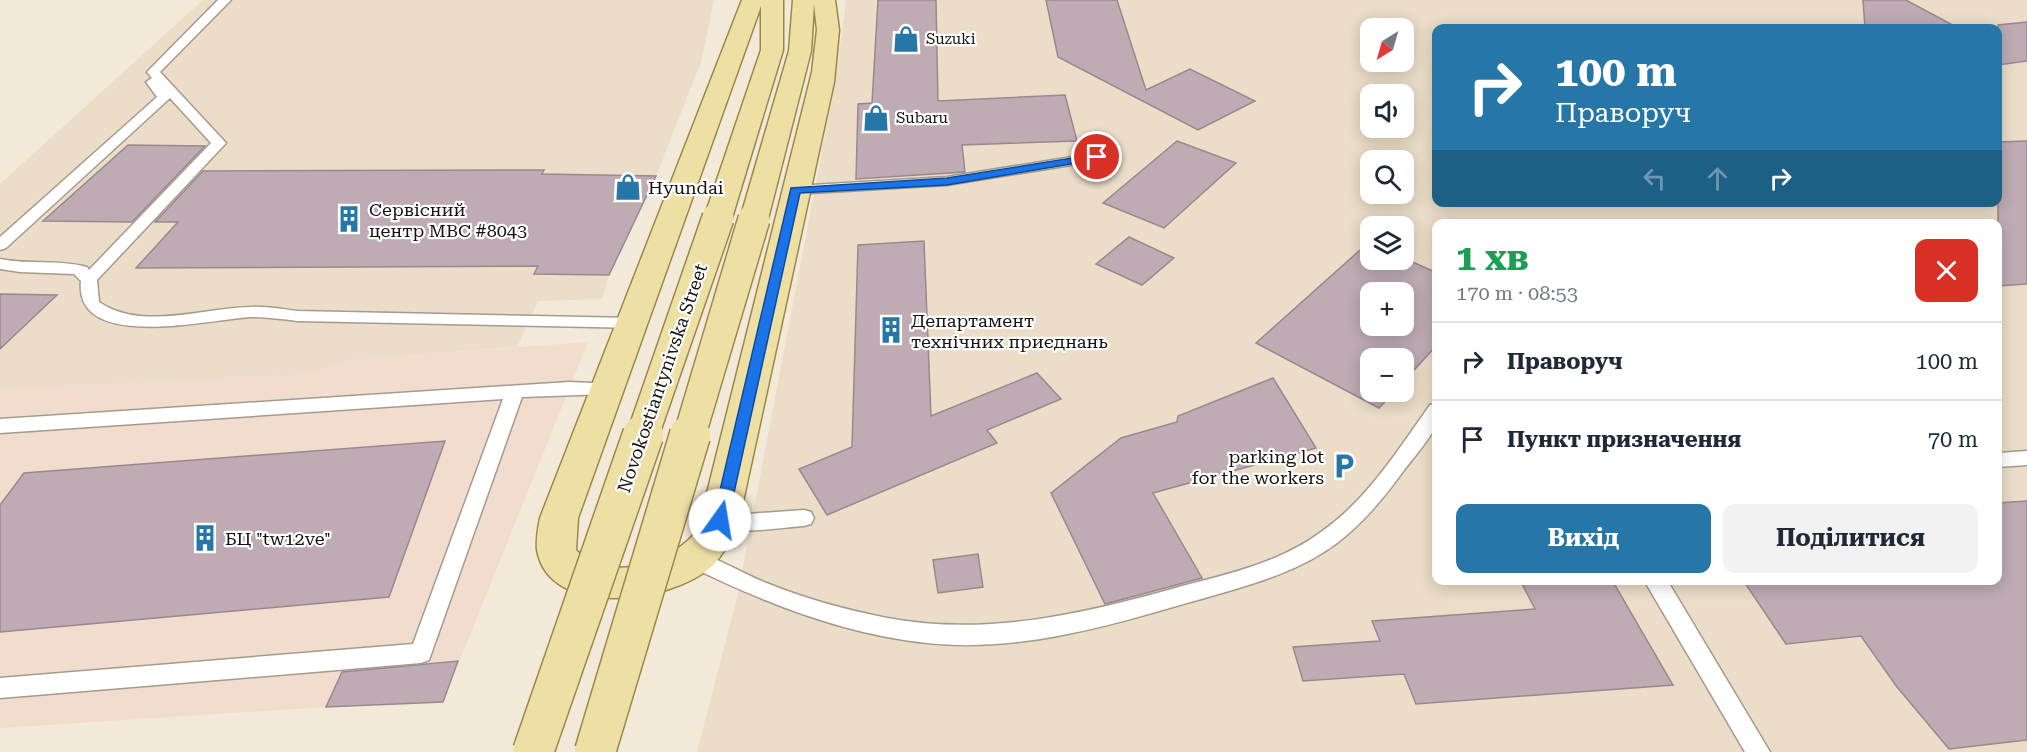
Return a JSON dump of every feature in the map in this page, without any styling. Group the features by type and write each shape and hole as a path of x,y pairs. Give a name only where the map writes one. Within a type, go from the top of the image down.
{"main road":[{"path":"753,0 559,518 556,540 558,558 576,575 596,582 632,582 677,570 694,559 711,542 720,520 828,50 824,0"},
{"name":"Novokostiantynivska Street","path":"533,752 718,218 772,50 772,0"},
{"path":"595,752 754,219 800,51 804,0"}],"lane":[{"path":"0,245 164,97 148,77 225,0"},
{"path":"153,72 219,143 89,279 88,293 91,304 102,314 126,320 200,319 252,312 297,316 633,324"},
{"path":"795,190 947,181 1097,157"},
{"path":"0,264 15,268 70,268 81,270 83,275 89,279"},
{"path":"0,426 515,391 609,388"},
{"path":"0,687 421,652 515,391"},
{"path":"694,559 780,597 909,631 950,635 990,634 1072,624 1147,606 1247,576 1327,539 1364,506 1432,417"},
{"path":"2002,460 2027,458"},
{"path":"720,520 748,522 804,518"},
{"path":"1658,585 1758,752"}],"shaded area":[{"path":"203,0 714,0 701,62 656,176 609,275 602,299 538,301 517,347 350,360 304,374 0,389 0,349 56,295 0,294 0,184"},
{"path":"844,0 2027,0 2027,752 697,752 737,598 834,88 846,4"},
{"path":"588,342 443,702 325,707 0,728 0,389 304,374 350,360"}],"building":[{"path":"878,0 936,0 938,101 1065,95 1077,141 962,145 965,172 856,179 858,104 872,103"},
{"path":"1046,0 1117,0 1146,90 1190,69 1255,101 1198,130 1058,57"},
{"path":"1863,0 1906,0 1951,24 1865,24"},
{"path":"2027,22 2027,61 2002,64 2002,25"},
{"path":"1177,141 1236,163 1164,228 1103,203"},
{"path":"2027,141 2027,284 2002,286 2002,219 1998,219 1998,207 2002,207 2002,142"},
{"path":"128,145 205,146 132,222 43,221"},
{"name":"Сервісний центр МВС #8043","path":"544,170 542,174 656,176 609,275 534,274 538,266 136,268 178,222 155,222 203,171"},
{"path":"1129,237 1174,258 1142,285 1096,264"},
{"path":"924,241 931,416 1037,373 1061,399 987,430 997,443 827,515 799,469 852,447 858,245"},
{"path":"1360,250 1360,270 1414,270 1414,263 1432,271 1432,350 1414,370 1414,348 1360,348 1360,398 1256,343"},
{"path":"0,294 57,295 0,349"},
{"path":"1273,378 1316,448 1153,493 1202,578 1105,604 1051,493 1121,438 1177,422 1178,416"},
{"path":"1368,402 1385,402 1379,408"},
{"name":"БЦ \"tw12ve\"","path":"445,441 389,597 0,632 0,505 24,473"},
{"path":"2027,501 2027,740 1949,749 1897,687 1861,636 1786,644 1746,585 2002,585 2002,503"},
{"path":"978,554 983,587 938,593 933,560"},
{"path":"1523,585 1615,585 1673,685 1416,704 1404,674 1303,681 1293,647 1380,641 1372,621 1535,609"},
{"path":"458,661 443,702 326,707 342,672"}],"place":[{"name":"Suzuki","path":"906,39"},
{"name":"Subaru","path":"876,118"},
{"name":"Hyundai","path":"628,187"},
{"name":"Сервісний центр МВС #8043","path":"349,219"},
{"name":"Департамент технічних приєднань","path":"891,330"},
{"name":"parking lot for the workers","path":"1344,466"},
{"name":"БЦ \"tw12ve\"","path":"205,538"}],"route":[{"path":"720,520 795,190 947,181 1097,157"}]}
